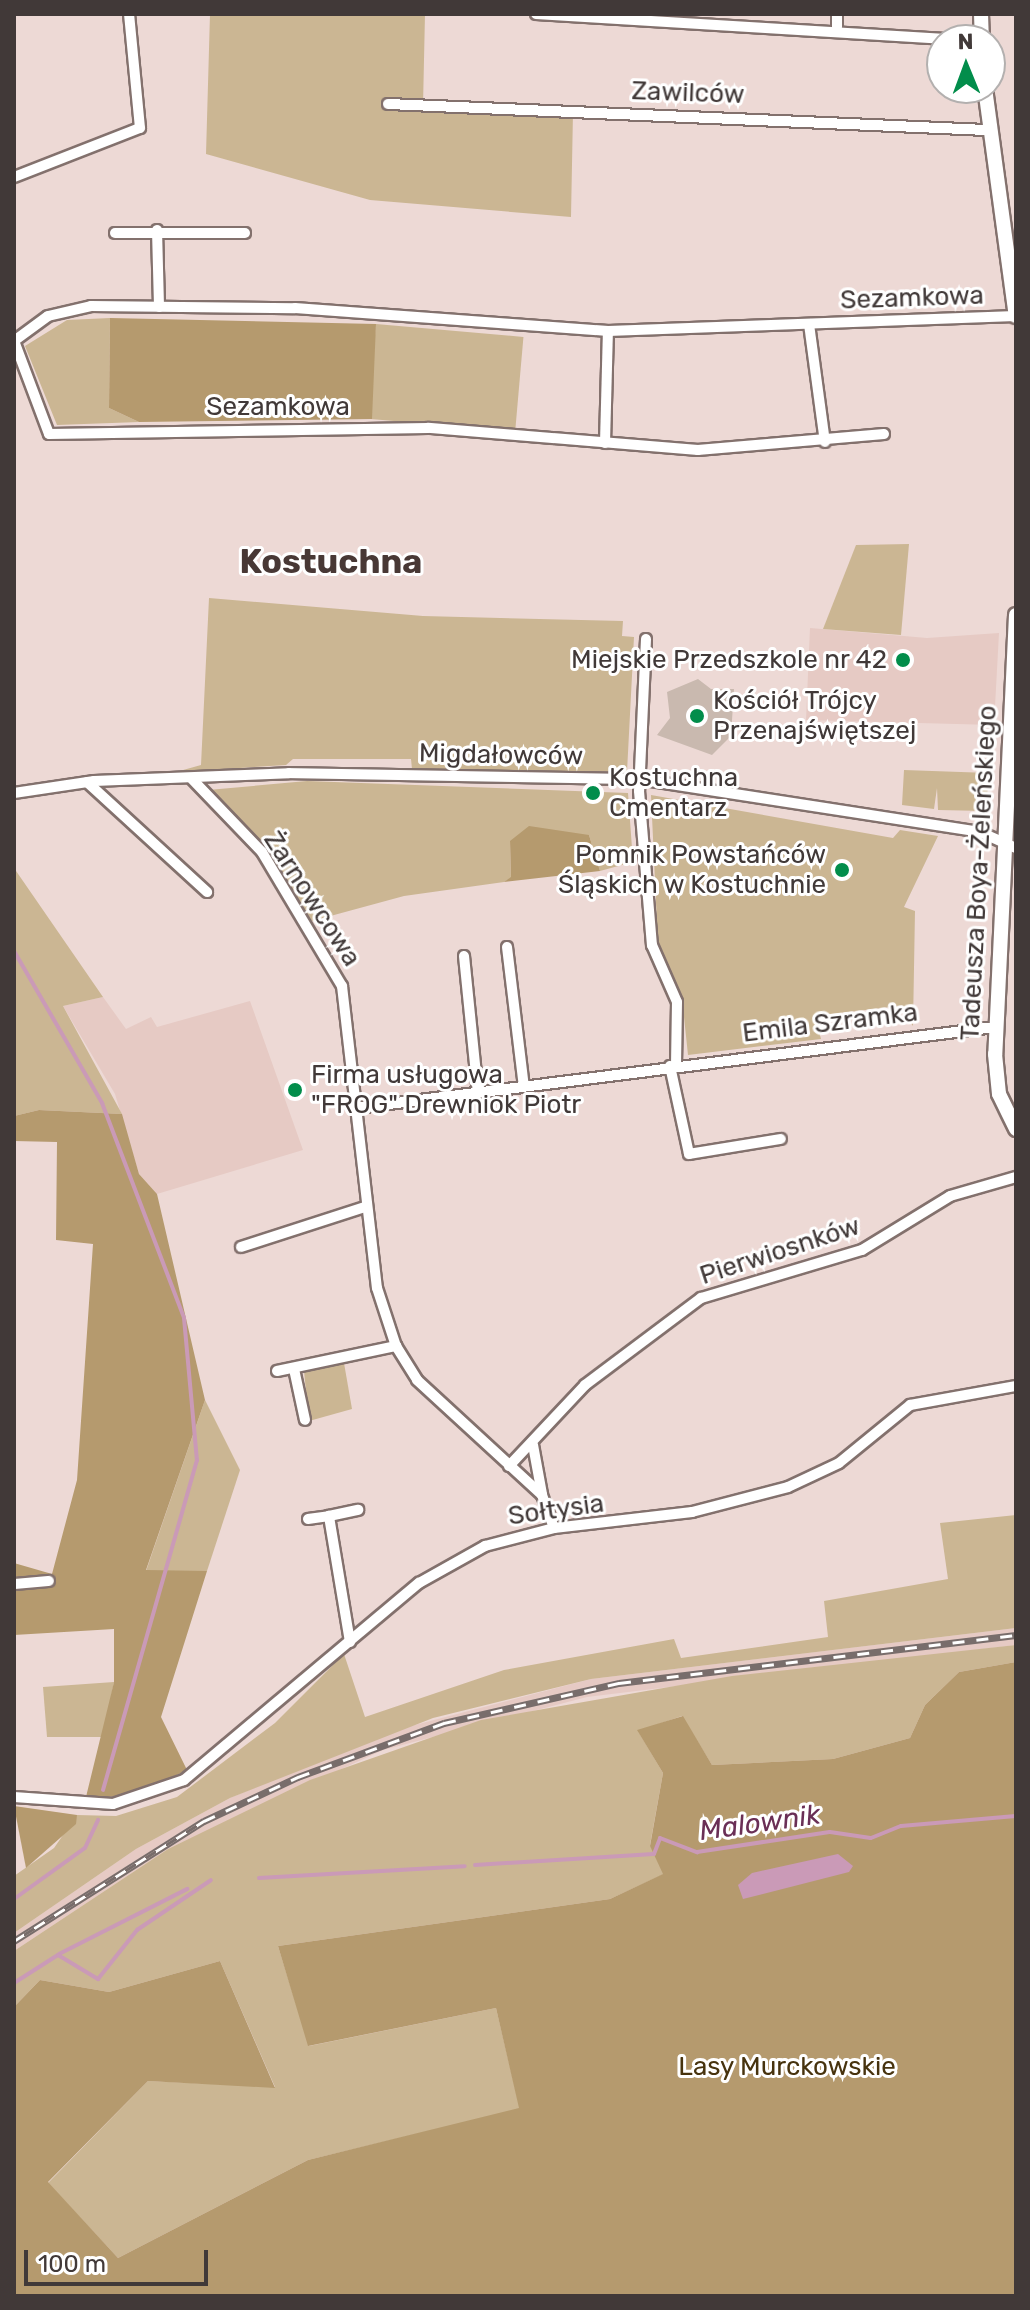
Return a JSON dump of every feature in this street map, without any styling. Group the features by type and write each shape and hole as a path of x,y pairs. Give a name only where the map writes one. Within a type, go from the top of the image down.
{"street":[{"path":"14,177 140,128 129,14"},
{"path":"536,14 837,27 926,36"},
{"path":"837,14 837,27"},
{"name":"Zawilców","path":"388,104 987,130"},
{"path":"986,104 987,130 1016,316"},
{"path":"115,233 157,230 245,233"},
{"path":"157,230 159,307"},
{"name":"Sezamkowa","path":"884,434 825,442 698,450 428,428 49,434 14,341 66,309 295,308 608,331 1016,316"},
{"name":"Sezamkowa","path":"809,324 825,442"},
{"path":"605,443 608,331"},
{"name":"Tadeusza Boya-Żeleńskiego","path":"1016,615 1010,844 995,1027 996,1081 1016,1129"},
{"path":"646,639 638,779 652,945 677,1002 673,1065 689,1154 781,1139"},
{"name":"Migdałowców","path":"14,793 87,782 289,773 638,779 1010,844"},
{"name":"Żarnowcowa","path":"192,779 262,852 332,962 342,986 365,1207 377,1288 396,1346 417,1380 542,1495 554,1528"},
{"path":"87,782 207,892"},
{"path":"507,947 524,1087"},
{"path":"464,956 478,1093"},
{"name":"Emila Szramka","path":"357,1108 673,1065 995,1027"},
{"name":"Pierwiosnków","path":"509,1466 533,1445 585,1385 701,1298 862,1250 950,1196 1016,1177"},
{"path":"241,1247 365,1207"},
{"path":"277,1371 396,1346"},
{"path":"294,1369 305,1420"},
{"name":"Sołtysia","path":"14,1797 113,1804 170,1788 229,1750 350,1642 453,1562 554,1528 650,1520 788,1487 839,1463 910,1405 1016,1386"},
{"path":"533,1445 542,1495"},
{"path":"308,1519 358,1510"},
{"path":"329,1516 350,1642"},
{"path":"14,1584 49,1581"}],"shaded area":[{"path":"210,14 425,14 423,106 573,112 571,217 370,200 206,154"},
{"path":"110,318 109,408 139,422 57,425 25,346 67,320"},
{"path":"376,324 523,337 515,432 368,419"},
{"path":"909,544 901,635 823,629 856,545"},
{"path":"209,598 423,616 623,621 622,636 634,637 627,772 412,769 411,759 293,759 286,765 176,772 201,765"},
{"name":"Miejskie Przedszkole nr 42","path":"810,628 927,638 999,633 994,725 806,720"},
{"path":"904,770 989,773 986,811 938,810 937,788 934,809 902,805"},
{"path":"307,781 628,793 633,862 600,871 589,835 510,841 511,878 504,882 404,896 312,921 265,850 208,790"},
{"path":"651,795 893,838 900,830 938,836 904,907 915,911 913,1026 899,1006 815,1016 821,1039 688,1055 682,998 658,946"},
{"path":"14,868 103,997 63,1006 122,1114 39,1110 14,1116"},
{"path":"103,997 126,1029 151,1017 157,1027 250,1001 303,1150 157,1194 139,1174 115,1094 63,1006"},
{"path":"344,1363 352,1409 309,1421 304,1371"},
{"path":"205,1400 240,1470 207,1571 146,1571"},
{"path":"1016,1515 1016,1628 591,1679 433,1718 230,1798 136,1849 14,1933 14,1876 54,1848 77,1815 116,1816 177,1797 275,1723 344,1654 365,1717 504,1670 674,1639 681,1658 828,1637 824,1601 948,1579 940,1523"},
{"path":"1016,1628 1016,1645 587,1697 383,1750 168,1849 14,1951 14,1933 136,1849 230,1798 384,1733 591,1679"},
{"path":"1016,1645 1016,1662 959,1672 925,1705 910,1738 833,1759 712,1765 682,1716 638,1731 663,1773 650,1845 664,1874 610,1899 278,1946 309,2046 496,2008 520,2109 308,2160 118,2258 48,2183 148,2081 275,2087 220,1961 109,1992 40,1980 14,2007 14,1951 168,1849 310,1780 481,1720 732,1676"},
{"path":"114,1682 103,1737 47,1737 43,1687"},
{"path":"838,1854 853,1866 849,1872 743,1899 738,1885 752,1873"}],"green space":[{"path":"110,318 376,324 372,419 139,422 109,408"},
{"path":"529,826 589,835 600,871 504,882 511,877 510,841"},
{"path":"39,1110 122,1114 139,1174 157,1194 205,1400 146,1570 207,1571 161,1717 187,1770 141,1792 85,1801 114,1682 114,1629 14,1635 14,1563 52,1574 77,1480 93,1244 56,1240 57,1142 14,1141 14,1116"},
{"name":"Lasy Murckowskie","path":"1016,1662 1016,2296 14,2296 14,2007 40,1980 109,1992 220,1961 275,2088 148,2081 48,2182 118,2258 308,2160 519,2108 496,2008 308,2046 278,1946 610,1899 663,1874 650,1846 663,1773 637,1730 683,1716 712,1765 833,1759 910,1738 925,1705 959,1672"},
{"path":"14,1806 77,1815 76,1824 26,1868"}],"building":[{"name":"Kościół Trójcy Przenajświętszej","path":"698,679 711,689 734,689 731,736 712,755 657,735 670,718 667,692"}],"waterway":[{"path":"14,951 102,1103 184,1318 197,1460 103,1790"},
{"name":"Malownik","path":"475,1865 654,1854 660,1838 697,1852 830,1832 871,1838 901,1826 1016,1816"},
{"path":"14,1899 85,1848 98,1820"},
{"name":"Malownik","path":"259,1878 465,1866"},
{"name":"Malownik","path":"14,1983 58,1955 98,1979 137,1930 211,1880"},
{"path":"59,1954 187,1889"}],"railway":[{"path":"14,1941 204,1821 298,1777 444,1723 619,1683 1016,1635"}],"place":[{"name":"Miejskie Przedszkole nr 42","path":"903,660"},
{"name":"Kościół Trójcy Przenajświętszej","path":"697,716"},
{"name":"Kostuchna Cmentarz","path":"593,793"},
{"name":"Pomnik Powstańców Śląskich w Kostuchnie","path":"842,870"},
{"name":"Firma usługowa \"FROG\" Drewniok Piotr","path":"295,1090"}],"district":[{"name":"Kostuchna","path":"331,562"}]}
